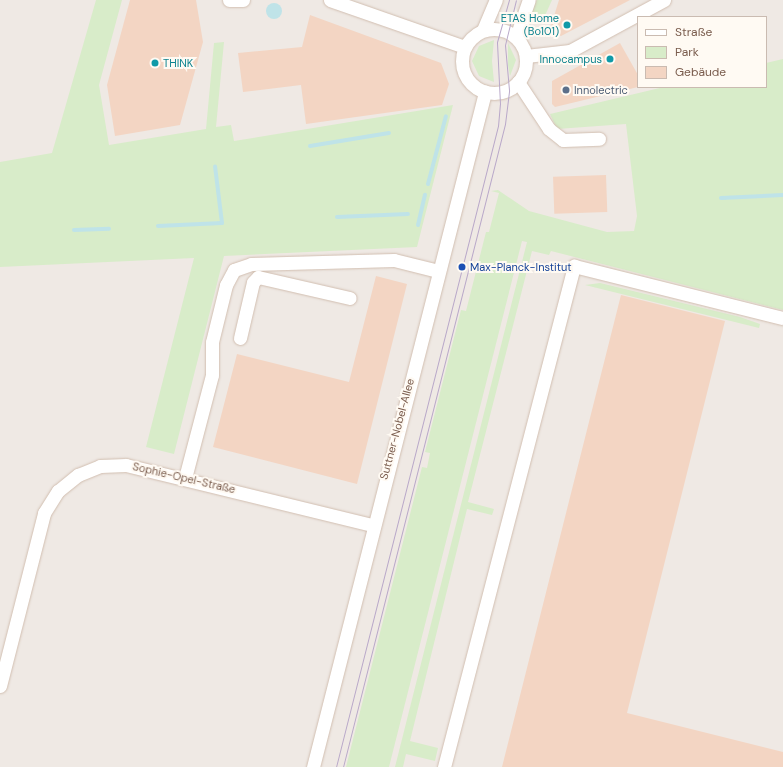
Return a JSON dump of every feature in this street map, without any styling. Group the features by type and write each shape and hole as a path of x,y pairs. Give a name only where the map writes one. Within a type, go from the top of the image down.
{"street":[{"path":"229,0 243,0"},
{"path":"330,0 465,47"},
{"path":"483,30 503,30 516,37 526,56 524,73 518,82 499,93 485,92 473,86 463,72 465,47 483,30 496,0"},
{"path":"516,37 529,0"},
{"path":"526,56 570,51 664,0"},
{"path":"518,82 549,129 563,140 599,139"},
{"name":"Suttner-Nobel-Allee","path":"313,767 373,525 485,92"},
{"path":"185,478 212,374 212,342 226,285 234,270 251,264 300,264 394,260 438,271"},
{"path":"295,284 300,264"},
{"path":"444,767 574,266 783,318"},
{"path":"240,338 253,282 263,276 350,298"},
{"name":"Sophie-Opel-Straße","path":"0,686 37,535 44,513 58,491 78,474 100,466 126,464 373,525"}],"shaded area":[{"path":"0,0 783,0 783,767 0,767"}],"green space":[{"path":"96,0 122,0 99,85 109,145 206,129 214,43 224,42 216,127 231,125 234,141 453,105 417,247 224,256 174,454 146,447 194,258 0,267 0,162 52,153"},
{"path":"537,0 552,0 543,20 528,15"},
{"path":"494,40 492,61 494,82 479,76 472,61 479,46"},
{"path":"508,43 516,60 510,76 508,65"},
{"path":"783,59 783,310 551,251 549,255 532,251 468,502 494,509 492,515 467,509 410,741 438,748 435,761 406,754 403,767 395,767 527,242 522,241 389,767 346,767 422,467 427,468 430,453 425,452 461,310 466,311 486,232 489,232 499,193 491,191 498,190 529,211 607,232 634,231 637,216 626,124 557,129 550,114 660,88 767,88 767,63"},
{"path":"600,283 740,317 760,324 759,328 585,285"}],"water":[{"path":"274,3 281,8 282,11 277,18 274,19 267,14 266,11 271,4"}],"building":[{"name":"THINK","path":"130,0 196,0 203,42 180,125 115,136 107,85"},
{"name":"ETAS Home (Bo101)","path":"559,0 630,0 561,36 549,32"},
{"path":"310,15 441,63 449,84 442,105 306,124 301,85 243,92 238,53 302,47"},
{"name":"Innocampus","path":"620,43 637,73 637,87 555,107 552,104 552,81"},
{"path":"606,175 607,212 554,214 553,177"},
{"path":"376,276 407,284 357,484 213,447 237,354 349,382"},
{"path":"621,295 725,321 627,713 783,752 783,767 502,767"}],"waterway":[{"path":"428,184 446,116"},
{"path":"310,146 389,133"},
{"path":"158,226 222,223 215,166"},
{"path":"418,225 425,195"},
{"path":"721,198 783,195"},
{"path":"337,217 408,214"},
{"path":"74,230 109,229"}],"tram line":[{"path":"336,767 498,126 500,104 497,42 509,0"},
{"path":"343,767 505,124 509,90 505,45 516,0"}],"place":[{"name":"ETAS Home (Bo101)","path":"567,25"},
{"name":"Innocampus","path":"610,59"},
{"name":"THINK","path":"155,63"},
{"name":"Innolectric","path":"566,90"},
{"name":"Max-Planck-Institut","path":"462,267"}]}
